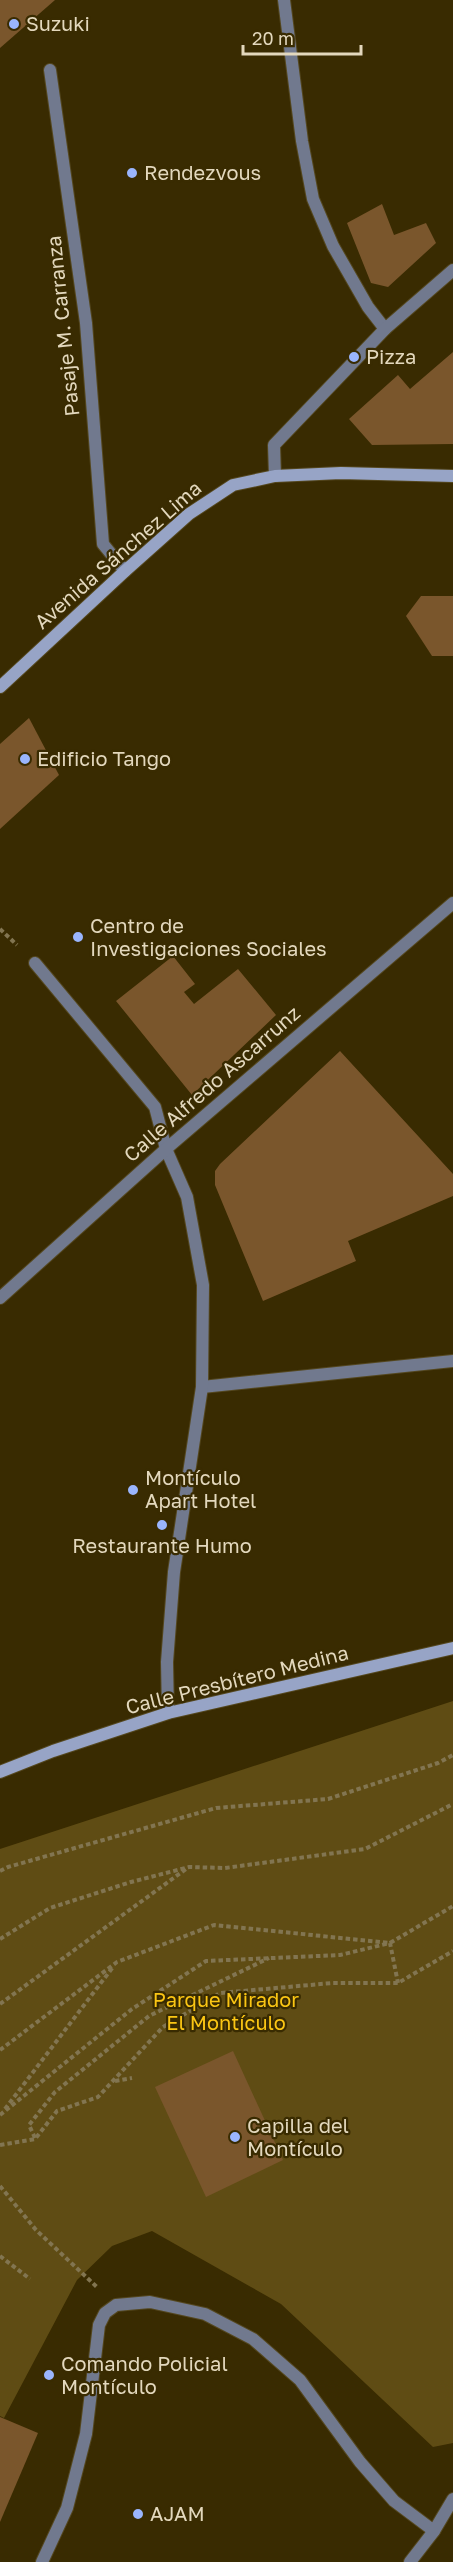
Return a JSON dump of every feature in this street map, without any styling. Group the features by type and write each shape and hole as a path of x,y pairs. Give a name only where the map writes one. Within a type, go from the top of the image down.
{"main road":[{"name":"Avenida Sánchez Lima","path":"0,687 125,570 212,498 233,485 275,476 341,473 453,476"},
{"name":"Calle Presbítero Medina","path":"0,1772 53,1751 168,1713 453,1648"}],"street":[{"path":"284,0 302,141 314,199 333,246 368,307 385,330"},
{"name":"Pasaje M. Carranza","path":"50,70 86,323 103,544 125,570"},
{"path":"275,476 274,445 385,330 453,270"},
{"name":"Calle Alfredo Ascarrunz","path":"0,1298 166,1149 452,907"},
{"path":"35,963 155,1107 166,1149 187,1197 203,1285 202,1387 174,1572 167,1662 168,1713"},
{"path":"202,1387 453,1361"},
{"path":"42,2562 67,2508 86,2434 99,2325 105,2313 116,2305 150,2302 205,2314 253,2339 300,2379 352,2453 394,2501 434,2531"},
{"path":"410,2562 434,2531 453,2499"}],"path":[{"path":"0,929 9,937"},
{"path":"0,1871 118,1834 216,1808 328,1799 438,1763 453,1755"},
{"path":"0,1939 50,1908 131,1882 189,1867 225,1868 364,1849 453,1804"},
{"path":"0,2004 189,1867"},
{"path":"1,2114 132,2009 206,1961 271,1956 340,1955 390,1943 453,1906"},
{"path":"0,2050 117,1962 214,1924 390,1943"},
{"path":"390,1943 398,1983"},
{"path":"0,2145 35,2139 57,2111 98,2097 163,2026 220,1993 332,1983 398,1983 453,1951"},
{"path":"35,2139 29,2125 55,2092 149,2016 271,1956"},
{"path":"1,2114 117,1962"},
{"path":"114,2081 132,2078"},
{"path":"0,2186 36,2230 116,2305"},
{"path":"0,2256 30,2279"}],"green space":[{"name":"Parque Mirador El Montículo","path":"453,1701 453,2443 433,2447 281,2304 152,2231 112,2246 77,2280 4,2418 0,2416 0,1849"}],"building":[{"name":"Suzuki","path":"0,0 55,0 0,48"},
{"path":"382,204 394,235 426,223 436,243 388,287 371,283 347,223"},
{"path":"453,352 453,444 372,445 349,419 398,375 410,389"},
{"path":"421,596 453,596 453,656 432,656 406,616"},
{"name":"Edificio Tango","path":"29,718 59,775 0,829 0,744"},
{"path":"173,956 195,984 184,992 194,1004 238,969 276,1015 192,1095 116,1001"},
{"path":"340,1051 453,1174 453,1196 348,1241 356,1261 263,1301 215,1185 215,1171"},
{"path":"233,2051 283,2160 206,2197 155,2087"},
{"path":"0,2417 38,2433 0,2522"}],"place":[{"name":"Suzuki","path":"14,24"},
{"name":"Rendezvous","path":"132,173"},
{"name":"Pizza","path":"354,357"},
{"name":"Edificio Tango","path":"25,759"},
{"name":"Centro de Investigaciones Sociales","path":"78,937"},
{"name":"Montículo Apart Hotel","path":"133,1490"},
{"name":"Restaurante Humo","path":"162,1525"},
{"name":"Capilla del Montículo","path":"235,2137"},
{"name":"Comando Policial Montículo","path":"49,2375"},
{"name":"AJAM","path":"138,2514"}]}
